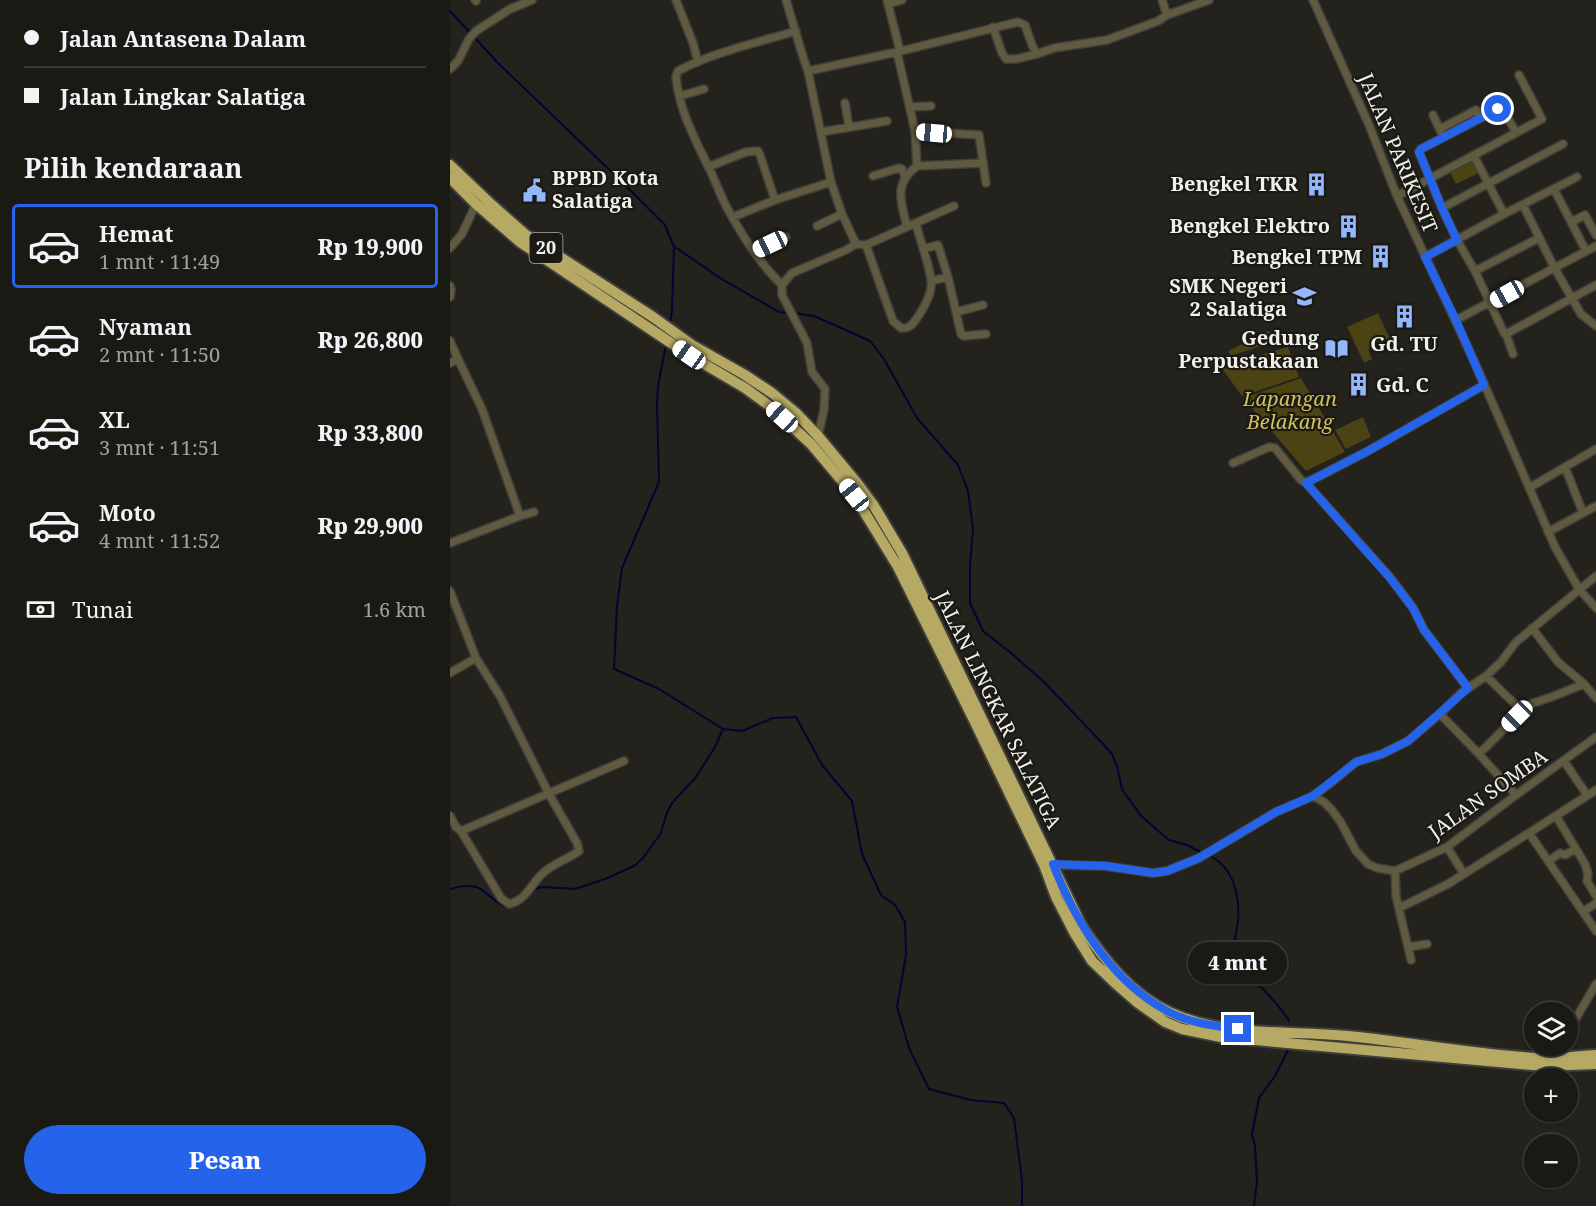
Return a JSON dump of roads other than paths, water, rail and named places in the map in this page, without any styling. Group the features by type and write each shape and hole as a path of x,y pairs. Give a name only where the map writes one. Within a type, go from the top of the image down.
{"highway":[{"name":"JALAN LINGKAR SALATIGA","path":"450,165 456,180 476,204 520,242 651,322"},
{"name":"JALAN LINGKAR SALATIGA","path":"456,180 492,205 526,235 690,350 745,375 772,393 796,413 814,440 857,483 874,506 902,553 1048,865 1082,927 1120,977 1138,992 1167,1011 1202,1024 1255,1031 1346,1036 1515,1056 1552,1058 1596,1056"},
{"name":"JALAN LINGKAR SALATIGA","path":"1048,865 1056,897 1092,961 1138,1003 1165,1022 1182,1029 1221,1037 1543,1066 1596,1064"}],"street":[{"path":"450,69 458,61 469,39 476,31 510,9 532,0"},
{"path":"676,0 698,62"},
{"path":"786,0 808,70 831,182 856,244"},
{"path":"902,0 888,2 915,131 917,166"},
{"path":"1161,0 1167,15"},
{"path":"993,27 1006,59 1016,59 1054,48 1107,40 1209,0"},
{"name":"JALAN PARIKESIT","path":"1313,0 1369,125 1397,195 1456,320 1548,532 1579,589 1596,608"},
{"path":"808,70 898,52 1014,22 1021,22 1026,27 1037,54"},
{"path":"782,285 767,270 726,206 688,124 676,74 698,62 750,44 796,32"},
{"path":"1397,195 1542,119 1519,75"},
{"path":"680,96 704,89"},
{"path":"845,103 849,127"},
{"path":"910,107 931,106"},
{"path":"1513,354 1491,303 1442,208 1422,153 1444,137 1498,109 1504,112 1516,132"},
{"path":"1440,129 1476,110 1480,118"},
{"path":"1433,115 1444,137"},
{"path":"821,132 887,121"},
{"path":"915,131 979,135 986,183"},
{"path":"1442,208 1563,144"},
{"path":"708,167 746,152 758,151 775,200"},
{"path":"1474,156 1504,214"},
{"path":"907,227 900,198 902,184 905,177 917,166 983,163"},
{"path":"873,176 899,168 902,169 905,177"},
{"path":"1425,257 1577,177"},
{"path":"733,217 775,200 831,182"},
{"path":"1554,189 1586,251"},
{"path":"450,248 462,234 476,204"},
{"path":"1523,205 1571,298 1581,314 1596,326"},
{"path":"814,440 824,410 825,389 812,372 807,343 782,295 782,285 792,273 856,244 866,245 954,206"},
{"path":"817,226 842,214"},
{"path":"1571,222 1585,215 1596,235"},
{"path":"866,245 890,315 897,326 909,328 922,310 932,281 916,224"},
{"path":"755,251 786,237"},
{"path":"1475,271 1539,238"},
{"path":"923,249 938,245 948,277 959,332 962,335 986,334"},
{"path":"1456,320 1596,246"},
{"path":"932,281 948,277"},
{"path":"1506,334 1596,285"},
{"path":"450,286 450,297"},
{"path":"956,312 983,305"},
{"path":"450,341 482,410 520,516"},
{"path":"450,363 458,359"},
{"path":"1306,483 1368,451 1484,385"},
{"path":"1233,462 1269,447 1275,448 1390,578 1413,608 1424,630 1468,688"},
{"path":"1529,488 1596,449"},
{"path":"1565,467 1583,513"},
{"path":"1548,532 1596,506"},
{"path":"450,543 534,512"},
{"path":"1048,865 1106,866 1153,873 1167,871 1199,858 1276,812 1313,796 1356,762 1382,754 1408,741 1468,688 1486,676 1501,662 1516,642 1596,576"},
{"path":"450,591 476,658 500,696 549,794 577,843 579,851 547,869 514,903 506,903 450,816"},
{"path":"1532,628 1558,662 1584,684 1596,698"},
{"path":"450,673 476,658"},
{"path":"1486,676 1519,708"},
{"path":"1519,708 1584,684"},
{"path":"1478,753 1517,716 1519,708"},
{"path":"1440,714 1516,795"},
{"name":"JALAN SOMBA","path":"1395,871 1447,847 1596,737"},
{"path":"461,831 624,761"},
{"path":"1564,761 1587,795"},
{"path":"1399,908 1448,884 1596,790"},
{"path":"1313,796 1331,809 1356,851 1368,864 1395,871 1396,896 1411,960"},
{"path":"1556,816 1587,869 1588,884 1596,896"},
{"path":"1529,833 1596,931"},
{"path":"1447,847 1464,874"},
{"path":"1549,861 1560,853 1565,855 1576,849"},
{"path":"1583,912 1596,903"},
{"path":"1409,947 1427,944"},
{"path":"1578,1015 1596,984"}],"waterway":[{"path":"450,11 498,63 665,225 674,247 670,324"},
{"path":"675,247 720,278 779,312 789,313"},
{"path":"794,313 814,316 870,341 884,359 917,418 958,465 968,491 973,529 970,603 983,631 1043,681 1112,754 1122,789 1141,816 1169,840 1187,845 1202,853"},
{"path":"666,344 657,405 659,482 622,568 617,606 614,669 659,689 723,729 742,731 773,718 796,717 822,765 852,801 862,854 881,895 895,905 905,922 906,955 897,1007 909,1048 929,1089 971,1100 1004,1103 1014,1118 1022,1181 1022,1206"},
{"path":"530,893 544,887 575,889 634,866 643,858 661,833 672,803 696,777 715,747 723,729"},
{"path":"1207,855 1224,867 1233,881 1238,914 1235,946 1239,961 1289,1021"},
{"path":"450,889 471,886 484,891 494,900 509,908 516,905"},
{"path":"1254,1206 1257,1182 1252,1134 1259,1098 1275,1076 1288,1050"}],"place":[{"name":"Bengkel TKR","path":"1316,184"},
{"name":"BPBD Kota Salatiga","path":"534,190"},
{"name":"Bengkel Elektro","path":"1348,226"},
{"name":"Bengkel TPM","path":"1380,257"},
{"name":"SMK Negeri 2 Salatiga","path":"1305,297"},
{"name":"Gd. TU","path":"1404,317"},
{"name":"Gedung Perpustakaan","path":"1337,349"},
{"name":"Gd. C","path":"1358,385"}],"park label":[{"name":"Lapangan Belakang","path":"1290,410"}]}
